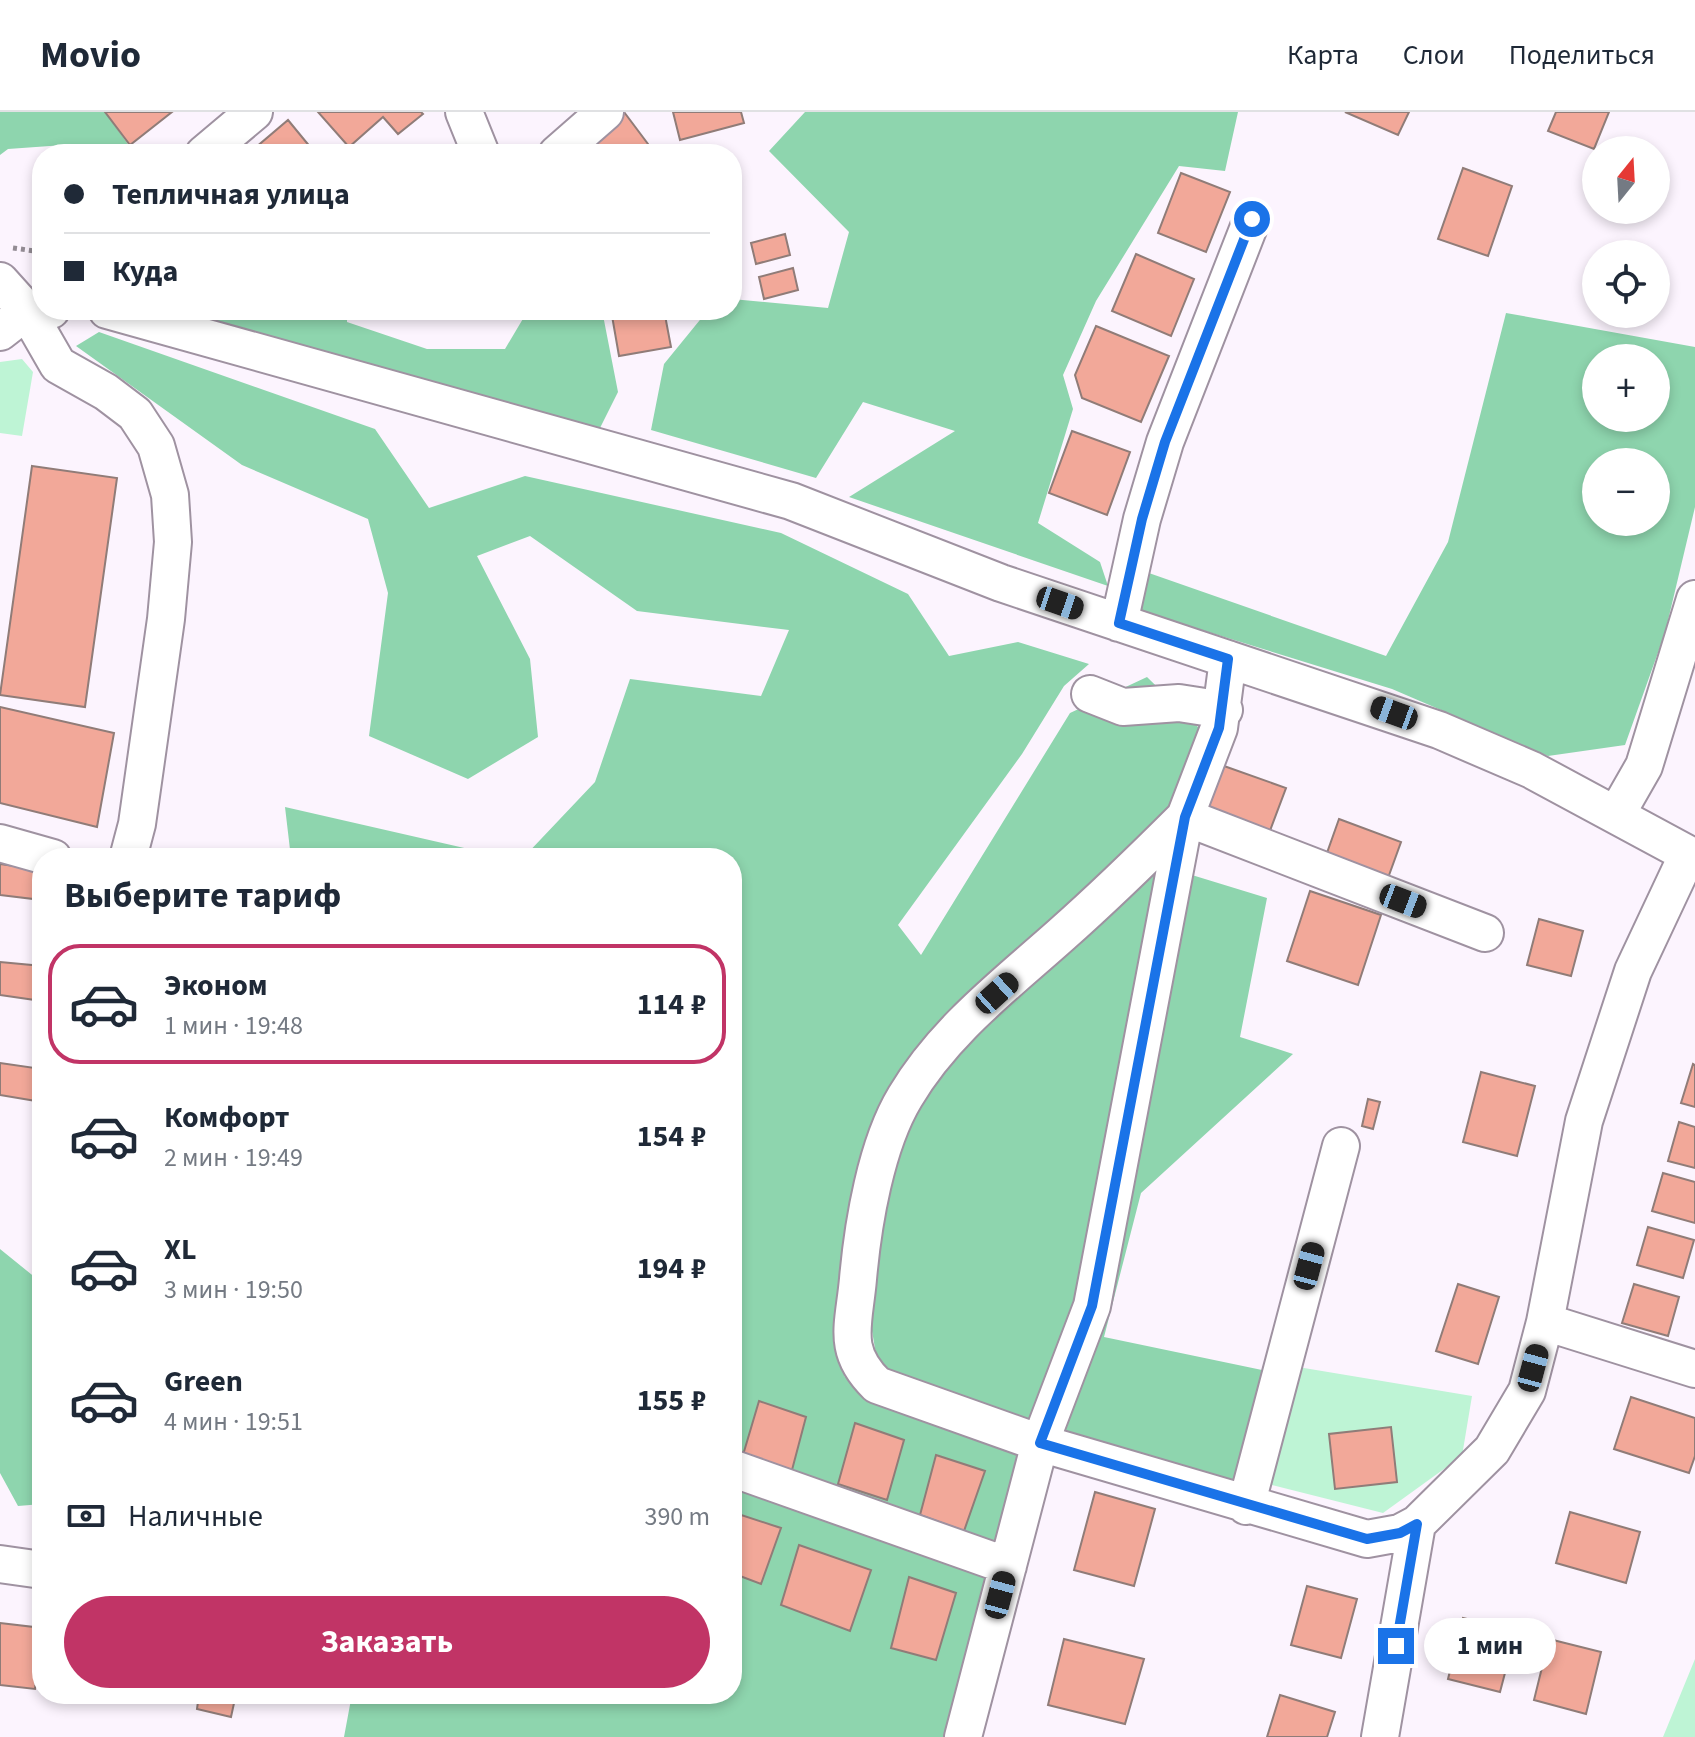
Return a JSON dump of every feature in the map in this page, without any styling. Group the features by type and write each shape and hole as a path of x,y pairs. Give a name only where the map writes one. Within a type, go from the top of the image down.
{"street":[{"path":"216,144 254,112"},
{"path":"464,112 477,144"},
{"path":"568,144 605,112"},
{"path":"1119,623 1142,519 1165,442 1252,219"},
{"path":"0,281 31,313"},
{"path":"35,320 58,365 106,392 135,414 156,446 170,495 173,542 166,619 137,824 131,848"},
{"path":"143,320 791,501 1001,583 1439,730 1532,770 1692,856 1633,971 1584,1121 1545,1322 1527,1391 1492,1450 1417,1524 1400,1533 1367,1539 1246,1506 1040,1443 877,1385 859,1367 852,1346 862,1240 884,1146 904,1098 955,1030 1101,900 1185,817"},
{"path":"1616,815 1644,766 1695,599"},
{"path":"963,1737 1040,1443 1092,1306 1185,817 1224,710 1228,659"},
{"path":"1090,694 1123,707 1179,703 1224,710"},
{"path":"1185,817 1485,933"},
{"path":"0,843 32,852"},
{"path":"1246,1506 1341,1146"},
{"path":"1545,1322 1695,1369"},
{"path":"742,1472 1008,1566"},
{"path":"1380,1737 1417,1524"},
{"path":"0,1564 32,1569"}],"path":[{"path":"0,246 32,251"}],"green space":[{"path":"0,112 105,112 128,144 32,144 32,147 8,149 0,155"},
{"path":"805,112 1238,112 1225,171 1179,166 1096,301 1063,375 1073,409 1038,523 1100,562 1108,586 849,497 955,431 863,402 816,478 651,430 664,364 700,320 742,320 742,300 828,308 849,232 769,151"},
{"path":"1506,313 1695,347 1695,507 1665,633 1625,745 1548,756 1392,689 1131,608 1146,572 1386,656 1448,542"},
{"path":"214,320 347,320 427,349 505,349 522,320 604,320 618,392 599,430"},
{"path":"99,332 375,429 429,508 525,476 781,533 908,594 949,656 1018,642 1089,664 1064,686 1022,754 898,925 921,955 1070,713 1147,677 1201,730 1168,817 899,1084 842,1280 844,1376 1018,1454 949,1737 344,1737 350,1704 742,1704 742,848 532,848 595,782 630,679 761,696 789,630 637,611 530,536 477,556 530,659 538,737 468,779 369,736 388,593 368,519 242,465 76,346"},
{"path":"22,359 33,372 22,436 0,433 0,362"},
{"path":"285,807 464,848 290,848"},
{"path":"1156,864 1267,898 1240,1037 1293,1054 1141,1193 1104,1337 1262,1370 1239,1491 879,1372 871,1325 880,1201 914,1094"},
{"path":"0,1249 32,1275 32,1505 18,1506 0,1473"},
{"path":"1298,1367 1472,1396 1462,1456 1383,1513 1268,1484"},
{"path":"1695,1659 1695,1737 1663,1737"}],"building":[{"path":"105,112 172,112 131,144"},
{"path":"318,112 423,114 398,134 383,117 352,144 346,144"},
{"path":"624,112 648,144 582,144"},
{"path":"673,112 741,112 744,123 680,140"},
{"path":"1345,112 1409,112 1398,135"},
{"path":"1556,112 1609,112 1599,136 1582,136 1582,144 1548,131"},
{"path":"288,120 308,144 260,144"},
{"path":"1463,168 1512,186 1488,256 1438,239"},
{"path":"1181,173 1230,192 1206,252 1158,233"},
{"path":"785,234 790,255 756,264 751,243"},
{"path":"1136,254 1194,279 1171,336 1112,311"},
{"path":"793,268 798,290 764,299 759,277"},
{"path":"613,320 666,320 671,347 619,356"},
{"path":"1096,326 1169,356 1141,422 1082,398 1075,375"},
{"path":"1072,431 1130,452 1107,515 1049,493"},
{"path":"32,466 117,478 85,707 0,695"},
{"path":"0,707 114,733 97,827 0,803"},
{"path":"1224,766 1286,788 1268,836 1206,814"},
{"path":"1339,819 1401,842 1384,889 1322,867"},
{"path":"0,864 32,869 32,899 0,895"},
{"path":"1310,891 1381,915 1358,985 1287,961"},
{"path":"1539,919 1583,931 1571,976 1527,965"},
{"path":"0,962 32,965 32,1000 0,995"},
{"path":"0,1063 32,1068 32,1100 0,1095"},
{"path":"1695,1065 1695,1107 1681,1103"},
{"path":"1481,1072 1535,1086 1517,1156 1463,1142"},
{"path":"1368,1099 1380,1102 1373,1129 1362,1126"},
{"path":"1679,1122 1695,1127 1695,1168 1668,1161"},
{"path":"1663,1173 1695,1182 1695,1223 1652,1211"},
{"path":"1648,1227 1694,1240 1683,1278 1637,1265"},
{"path":"1458,1284 1499,1297 1478,1364 1436,1351"},
{"path":"1634,1284 1679,1297 1668,1336 1622,1323"},
{"path":"1631,1397 1695,1418 1695,1456 1689,1473 1614,1449"},
{"path":"759,1401 806,1417 792,1470 743,1455"},
{"path":"855,1423 904,1440 887,1500 838,1484"},
{"path":"1391,1427 1397,1482 1335,1489 1329,1434"},
{"path":"936,1455 985,1471 964,1531 920,1515"},
{"path":"1095,1492 1155,1509 1134,1586 1074,1570"},
{"path":"1570,1512 1640,1532 1626,1583 1556,1563"},
{"path":"742,1515 781,1528 761,1584 742,1577"},
{"path":"799,1545 871,1570 850,1631 781,1605"},
{"path":"909,1577 956,1593 936,1660 891,1648"},
{"path":"1307,1586 1357,1599 1341,1658 1291,1645"},
{"path":"1463,1618 1516,1631 1500,1692 1448,1679"},
{"path":"0,1623 32,1627 32,1689 0,1685"},
{"path":"1064,1639 1144,1659 1125,1724 1048,1705"},
{"path":"1549,1639 1601,1652 1586,1714 1534,1700"},
{"path":"1280,1695 1335,1712 1327,1737 1267,1737"},
{"path":"198,1704 234,1704 231,1717 197,1709"}],"route":[{"path":"1252,219 1165,442 1142,519 1119,623 1228,659 1224,710 1185,817 1092,1306 1040,1443 1246,1506 1367,1539 1400,1533 1417,1524 1396,1646"}]}
